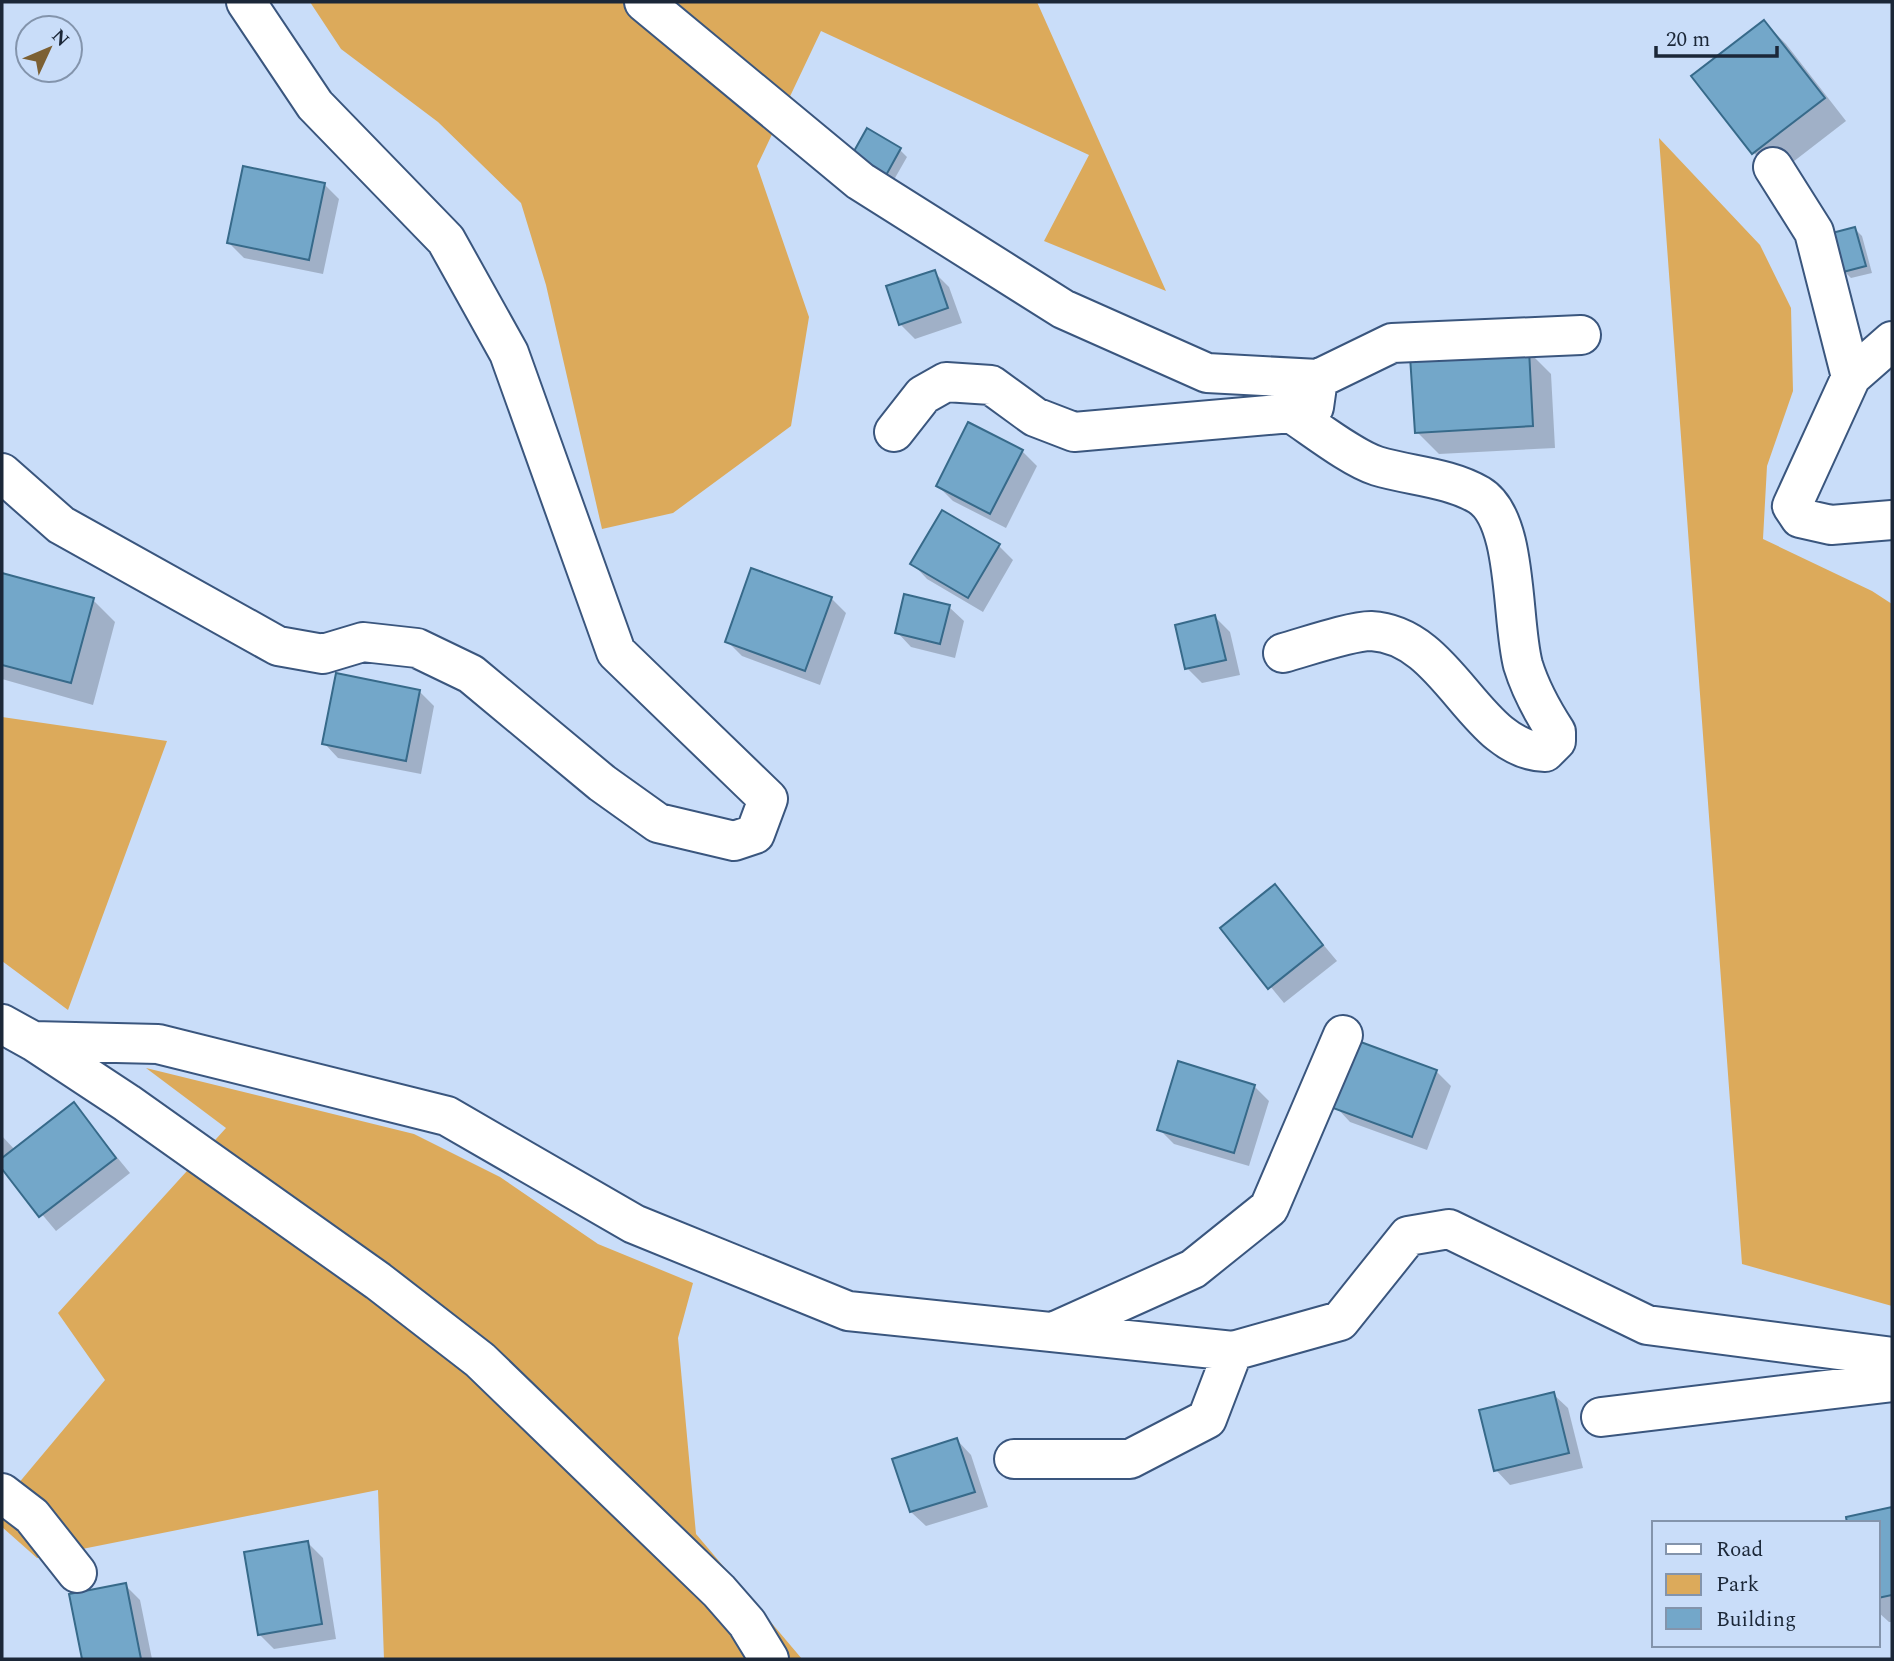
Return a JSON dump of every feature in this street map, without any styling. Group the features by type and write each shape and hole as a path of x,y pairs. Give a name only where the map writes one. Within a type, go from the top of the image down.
{"street":[{"path":"2,473 61,525 278,646 323,654 363,642 417,648 471,674 602,783 658,823 734,841 755,834 768,799 616,652 509,353 446,240 315,105 246,2"},
{"path":"644,2 860,181 1063,309 1207,373 1318,379 1392,343 1581,335"},
{"path":"1773,167 1814,232 1851,377"},
{"path":"1892,341 1851,377 1792,506 1800,518 1831,524 1892,520"},
{"path":"894,432 923,395 946,382 991,385 1035,417 1074,432 1291,413 1314,407 1318,379"},
{"path":"1283,653 1369,631 1396,635 1429,656 1507,739 1526,751 1545,752 1556,741 1556,732 1524,666 1512,598 1510,557 1497,513 1480,496 1458,486 1374,465 1291,413"},
{"path":"17,1033 158,1044 447,1116 634,1224 848,1311 1233,1351 1340,1321 1408,1236 1449,1229 1647,1325 1892,1357"},
{"path":"17,1033 127,1102 378,1281 480,1360 719,1591 747,1623 769,1659"},
{"path":"1051,1332 1192,1269 1269,1208 1343,1035"},
{"path":"1014,1459 1129,1459 1207,1419 1233,1351"},
{"path":"1601,1417 1892,1382"},
{"path":"2,1493 32,1516 77,1573"}],"green space":[{"path":"310,2 1037,2 1166,291 1044,241 1089,155 821,31 757,166 809,317 791,426 673,513 602,529 546,285 521,203 438,122 341,49"},
{"path":"1659,138 1760,245 1791,308 1793,391 1767,466 1763,539 1872,591 1892,604 1892,1306 1742,1264"},
{"path":"2,717 167,741 68,1010 2,961"},
{"path":"146,1068 414,1134 500,1177 598,1244 693,1283 678,1338 696,1534 802,1659 384,1659 378,1490 37,1558 2,1527 2,1503 105,1380 58,1313 226,1128"}],"building":[{"path":"1764,20 1825,98 1752,154 1691,76"},
{"path":"867,128 901,148 884,179 849,160"},
{"path":"243,166 325,183 309,260 227,243"},
{"path":"1855,227 1866,266 1843,272 1832,233"},
{"path":"935,270 948,308 899,325 886,286"},
{"path":"1529,350 1533,426 1415,433 1410,356"},
{"path":"968,422 1023,450 990,514 936,486"},
{"path":"942,510 1000,544 968,598 910,564"},
{"path":"751,568 832,597 805,671 725,642"},
{"path":"2,573 94,598 71,683 2,665"},
{"path":"904,594 950,605 940,644 895,633"},
{"path":"1215,615 1226,660 1185,669 1175,625"},
{"path":"336,673 420,690 406,761 322,744"},
{"path":"1275,884 1323,945 1268,989 1220,928"},
{"path":"1358,1041 1437,1070 1412,1137 1333,1108"},
{"path":"1178,1061 1255,1085 1234,1153 1157,1130"},
{"path":"74,1102 116,1158 39,1217 2,1169 2,1158"},
{"path":"1554,1392 1569,1453 1494,1471 1479,1410"},
{"path":"957,1438 975,1492 910,1512 892,1459"},
{"path":"1892,1507 1892,1595 1880,1598 1880,1521 1847,1521 1846,1517"},
{"path":"308,1541 322,1624 258,1635 244,1552"},
{"path":"126,1583 141,1659 82,1659 69,1594"}]}
